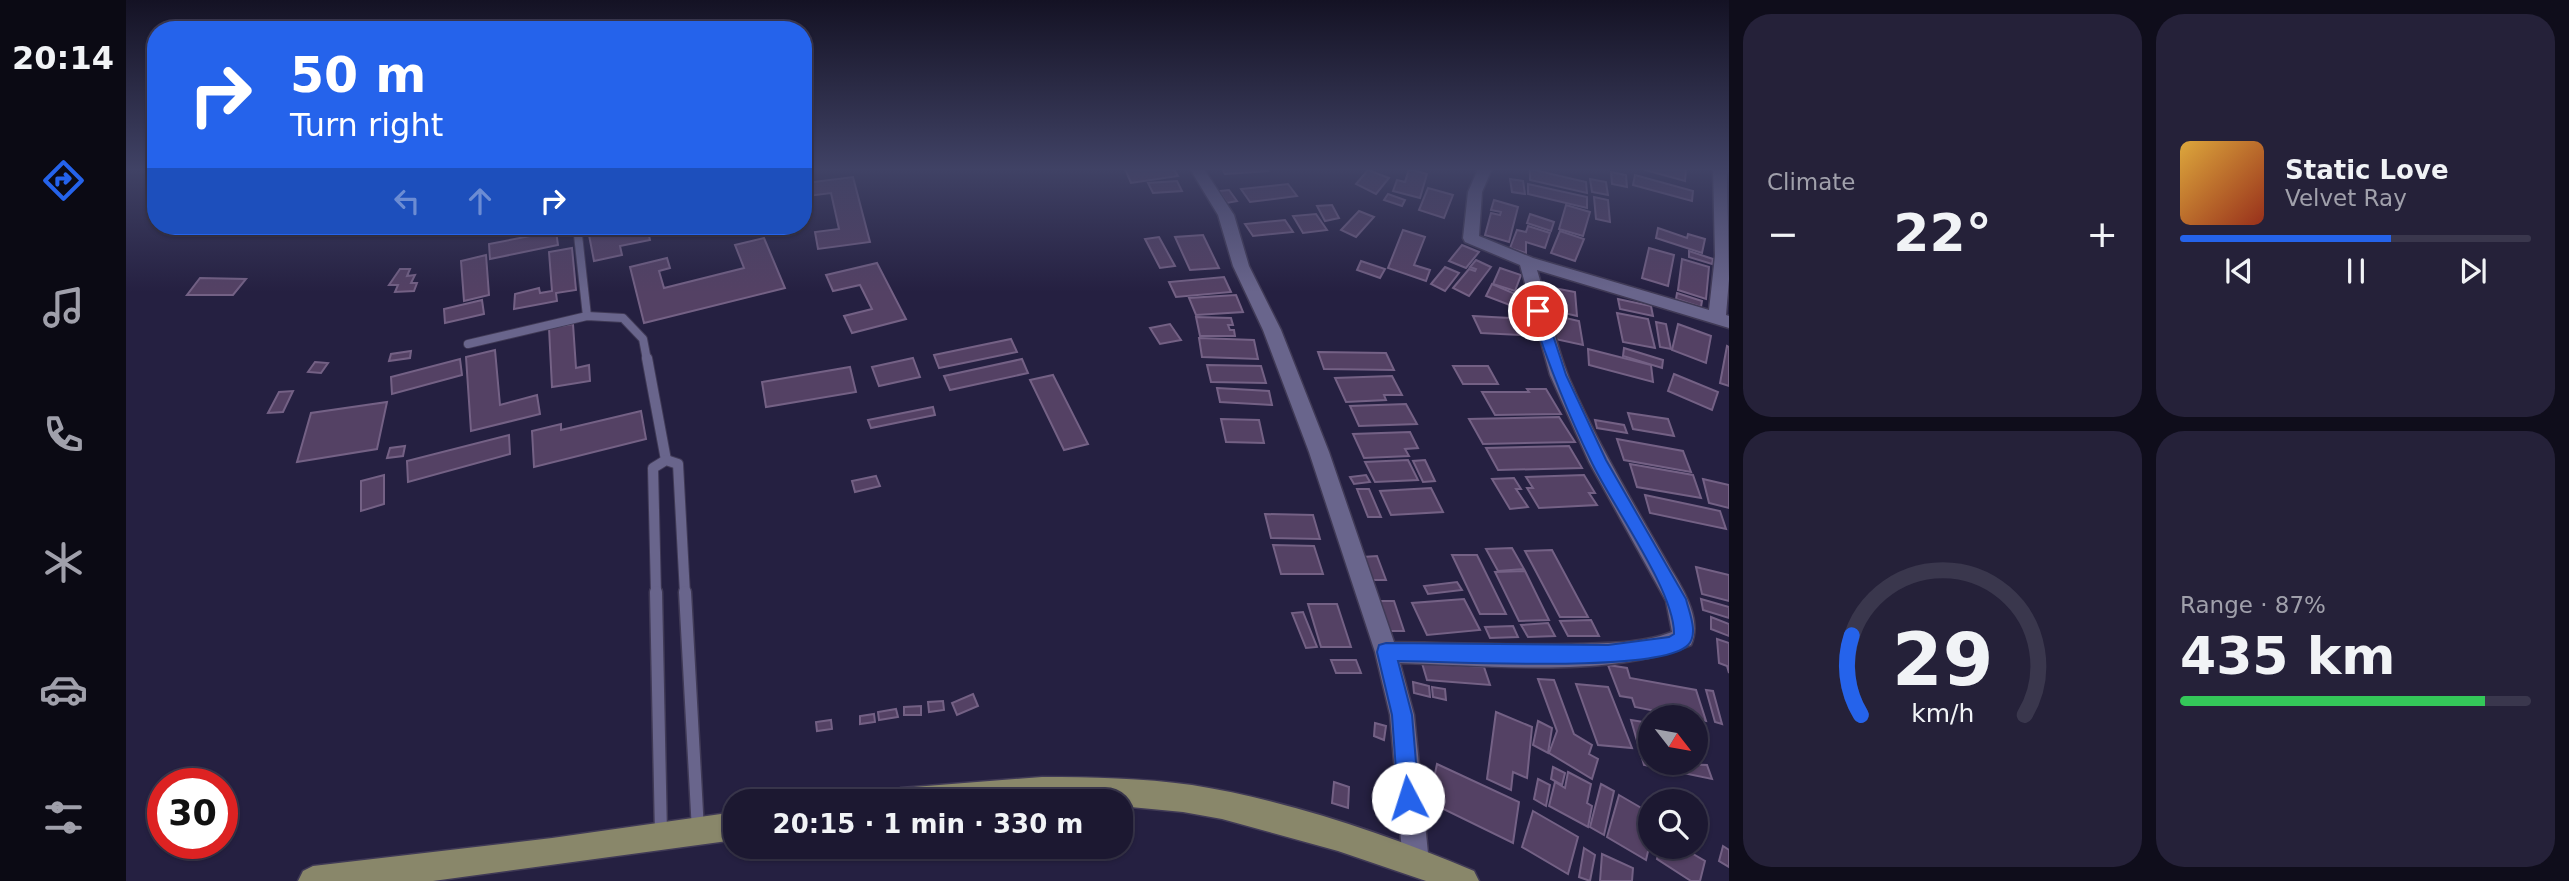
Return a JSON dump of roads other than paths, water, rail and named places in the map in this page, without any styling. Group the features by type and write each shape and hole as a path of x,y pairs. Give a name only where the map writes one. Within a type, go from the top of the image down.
{"main road":[{"path":"1133,793 1185,798 1286,821 1464,881"},
{"path":"313,881 723,828"}],"street":[{"path":"1223,210 1241,266 1272,330 1319,452 1386,652 1402,715 1416,863"},
{"path":"1473,210 1471,238 1527,262 1723,320 1721,210"},
{"path":"1386,652 1608,654 1672,646 1683,638 1683,623 1677,599 1599,462 1559,375 1527,262"}],"lane":[{"path":"578,235 587,316"},
{"path":"468,344 587,316 623,318 643,338 666,460"},
{"path":"666,460 678,464 698,831"},
{"path":"661,836 653,468 666,460"}]}
